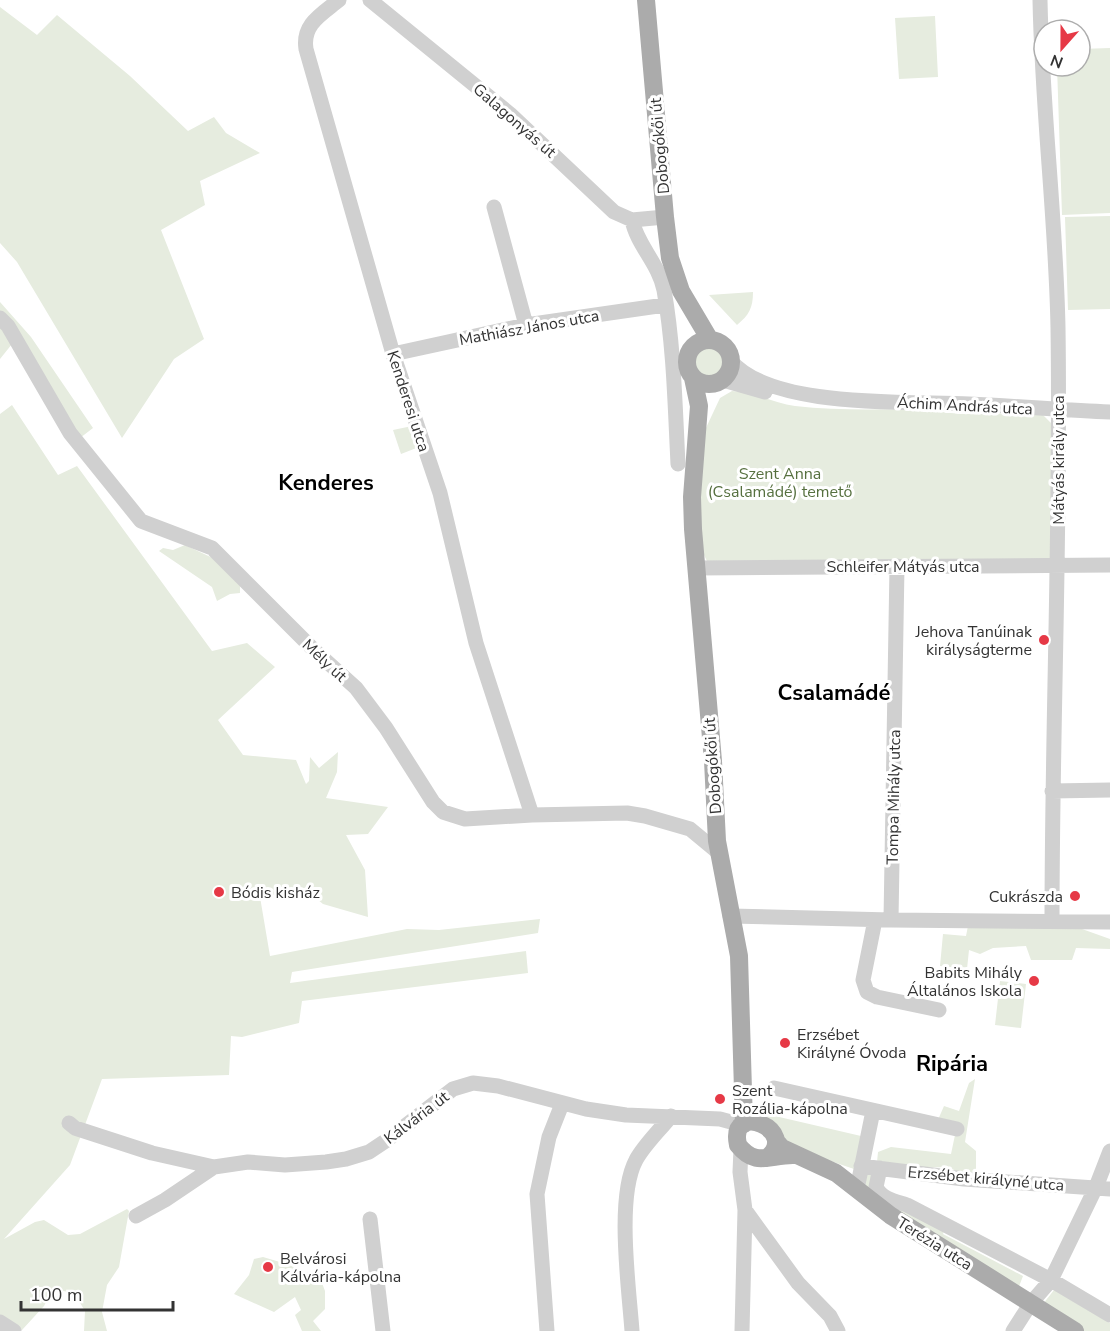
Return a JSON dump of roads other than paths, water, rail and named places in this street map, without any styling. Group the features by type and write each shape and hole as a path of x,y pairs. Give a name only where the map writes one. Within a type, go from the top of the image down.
{"main road":[{"name":"Dobogókői út","path":"646,0 670,258 681,291 691,349"},
{"name":"Dobogókői út","path":"681,291 710,340"},
{"path":"710,340 724,346 731,361 729,372 721,381 704,384 693,378 687,364 691,349 701,341 710,340"},
{"name":"Dobogókői út","path":"693,378 699,406 692,497 717,841 739,956 744,1088 740,1124"},
{"name":"Dobogókői út","path":"697,444 721,381"},
{"path":"754,1155 774,1152 776,1141 763,1124 740,1124 737,1141 754,1155 797,1155"},
{"name":"Terézia utca","path":"776,1141 783,1148 836,1173 890,1215 1075,1331"}],"street":[{"name":"Kenderesi utca","path":"339,0 308,27 304,41 393,354 440,492 476,643 532,815"},
{"name":"Galagonyás út","path":"370,0 510,114 614,212 632,220"},
{"name":"Mátyás király utca","path":"1040,0 1041,72 1055,267 1059,409 1052,921"},
{"path":"494,207 526,325"},
{"path":"665,217 632,220 634,232 661,280 678,464"},
{"name":"Mathiász János utca","path":"393,354 526,325 665,304"},
{"name":"Mély út","path":"0,318 8,326 70,434 141,521 212,548 314,650 356,688 386,728 438,808 450,815 465,819 627,813 690,829 719,853"},
{"name":"Áchim András utca","path":"731,361 743,371 771,385 799,393 857,401 1110,412"},
{"name":"Áchim András utca","path":"721,381 812,403 840,404 857,401"},
{"name":"Schleifer Mátyás utca","path":"697,568 1110,565"},
{"name":"Tompa Mihály utca","path":"891,920 897,566"},
{"path":"1052,791 1110,790"},
{"path":"730,915 875,920 1110,922"},
{"path":"875,920 863,980 867,992 877,997 939,1010"},
{"name":"Kálvária út","path":"72,1126 152,1153 214,1167 248,1162 308,1164 346,1160 369,1152 441,1097 465,1084 490,1084 562,1104 626,1115 671,1116 740,1124"},
{"path":"774,1088 957,1129"},
{"path":"547,1331 537,1194 549,1137 562,1104"},
{"path":"856,1189 873,1111"},
{"path":"632,1331 625,1212 628,1180 636,1159 671,1116"},
{"path":"742,1331 746,1210 740,1172 754,1155"},
{"path":"1012,1331 1031,1303 1051,1280 1103,1188 1108,1159"},
{"name":"Erzsébet királyné utca","path":"861,1166 964,1179 1103,1188"},
{"name":"Kálvária út","path":"136,1216 165,1200 214,1167"},
{"name":"Terézia utca","path":"880,1168 876,1187 879,1193 890,1200 907,1205 1051,1280 1110,1315"},
{"path":"746,1210 798,1283 830,1316 838,1331"},
{"path":"370,1219 383,1331"},
{"path":"0,1322 14,1331"}],"place":[{"name":"Jehova Tanúinak királyságterme","path":"1044,640"},
{"name":"Bódis kisház","path":"219,892"},
{"name":"Cukrászda","path":"1075,896"},
{"name":"Babits Mihály Általános Iskola","path":"1034,981"},
{"name":"Erzsébet Királyné Óvoda","path":"785,1043"},
{"name":"Szent Rozália-kápolna","path":"720,1099"},
{"name":"Belvárosi Kálvária-kápolna","path":"268,1267"}],"district":[{"name":"Kenderes","path":"326,482"},
{"name":"Csalamádé","path":"834,692"},
{"name":"Ripária","path":"952,1063"}],"park label":[{"name":"Szent Anna (Csalamádé) temető","path":"780,482"}]}
